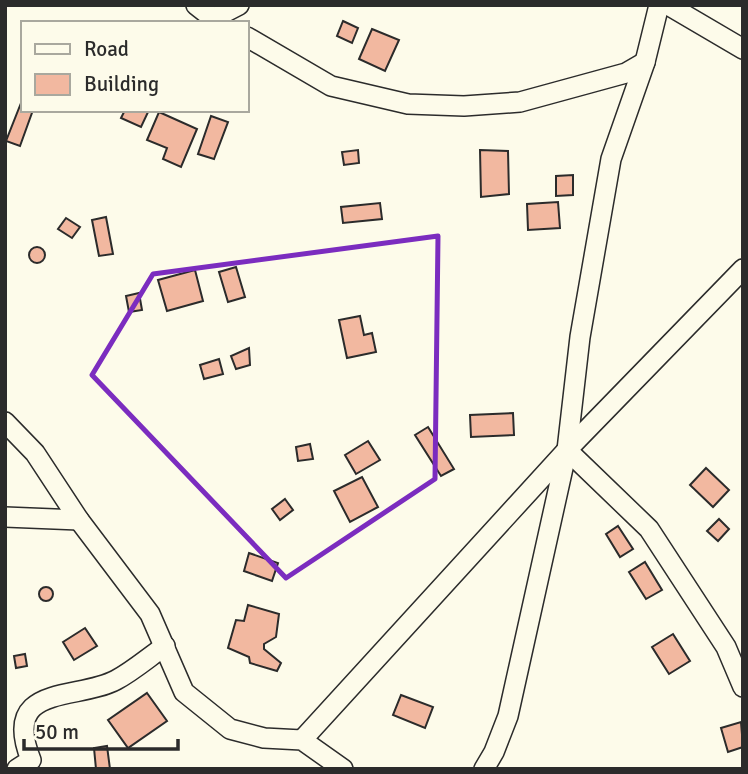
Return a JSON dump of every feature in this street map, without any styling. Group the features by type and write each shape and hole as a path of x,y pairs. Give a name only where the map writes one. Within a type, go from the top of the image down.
{"street":[{"path":"196,5 215,21 239,5"},
{"path":"484,769 508,716 567,450 580,337 611,159 645,62 659,5"},
{"path":"668,5 743,48"},
{"path":"248,38 331,86 408,104 464,106 520,103 626,73 645,62"},
{"path":"302,740 567,450 743,269"},
{"path":"5,422 35,453 79,520 150,614 184,692 230,729 264,738 302,740 343,769"},
{"path":"567,450 649,529 726,647 743,687"},
{"path":"5,517 79,520"},
{"path":"27,766 19,729 24,713 35,702 50,694 94,688 116,681 165,646"}],"highlighted area":[{"path":"438,236 435,479 286,578 92,375 153,274"}],"building":[{"path":"343,21 358,28 352,43 337,36"},
{"path":"372,29 399,40 385,71 359,59"},
{"path":"21,103 21,112 32,112 20,146 6,141"},
{"path":"124,112 148,112 141,127 121,118"},
{"path":"159,112 197,129 181,167 163,159 167,148 147,140"},
{"path":"211,116 228,122 214,159 198,154"},
{"path":"358,150 359,163 344,165 342,152"},
{"path":"480,150 508,151 509,194 481,197"},
{"path":"573,175 573,195 556,196 556,176"},
{"path":"558,202 560,228 528,230 527,204"},
{"path":"380,203 382,219 343,223 341,207"},
{"path":"106,217 113,254 99,256 92,220"},
{"path":"66,218 80,227 72,238 58,229"},
{"path":"37,247 43,249 43,261 37,263 31,261 29,255 31,249"},
{"path":"236,267 245,297 228,302 219,272"},
{"path":"195,270 203,301 167,311 158,280"},
{"path":"139,293 142,310 129,312 126,296"},
{"path":"360,316 364,335 372,333 376,352 347,358 339,320"},
{"path":"249,348 250,365 236,369 231,356"},
{"path":"219,359 223,374 204,379 200,365"},
{"path":"513,413 514,435 471,437 470,415"},
{"path":"428,427 454,469 441,476 415,435"},
{"path":"368,441 380,460 356,474 345,455"},
{"path":"310,444 313,459 298,461 296,447"},
{"path":"706,468 729,490 713,507 690,485"},
{"path":"362,477 378,507 350,522 334,491"},
{"path":"285,499 293,510 280,520 272,509"},
{"path":"719,519 729,529 718,541 707,531"},
{"path":"618,526 633,549 620,557 606,534"},
{"path":"249,553 278,563 272,581 244,571"},
{"path":"645,562 662,590 646,599 629,572"},
{"path":"46,587 51,589 51,599 46,601 41,599 39,594 41,589"},
{"path":"248,605 279,614 276,637 264,644 264,649 281,663 277,671 250,663 249,657 228,648 236,620 244,621"},
{"path":"85,628 97,646 74,660 63,642"},
{"path":"673,634 690,661 669,674 652,647"},
{"path":"25,654 27,666 16,668 14,656"},
{"path":"147,693 167,721 128,748 108,720"},
{"path":"401,695 433,707 425,728 393,715"},
{"path":"741,722 743,747 728,752 721,728"},
{"path":"107,746 110,769 96,769 94,748"}]}
